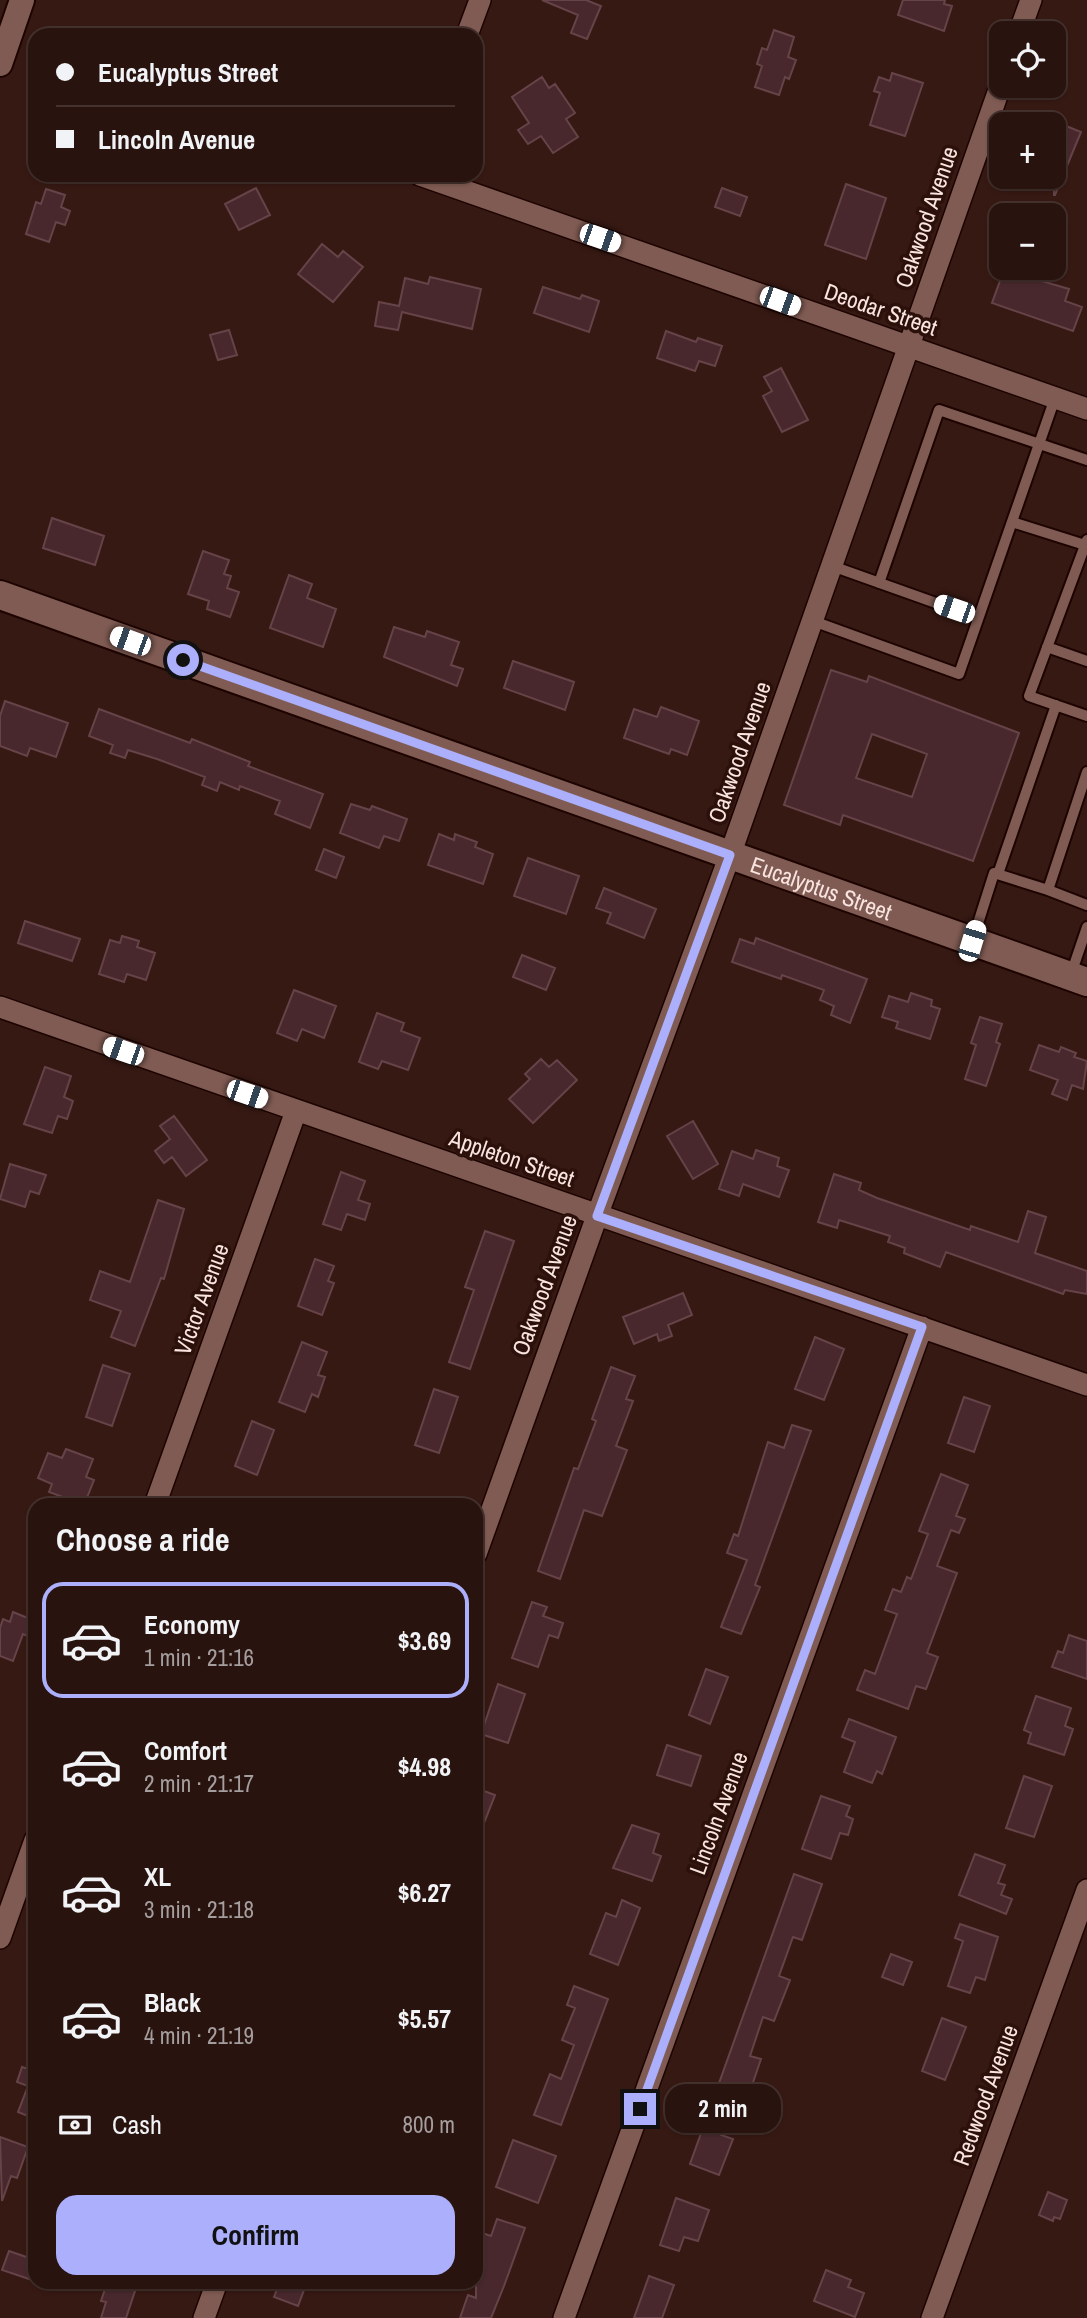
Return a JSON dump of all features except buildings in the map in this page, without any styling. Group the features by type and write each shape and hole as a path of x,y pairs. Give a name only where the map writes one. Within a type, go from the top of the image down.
{"main road":[{"name":"Eucalyptus Street","path":"0,595 1078,979"}],"street":[{"path":"0,64 22,0"},
{"path":"470,28 480,0"},
{"path":"1023,21 1031,0"},
{"name":"Oakwood Avenue","path":"483,1534 730,855 996,98"},
{"name":"Deodar Street","path":"440,182 1087,409"},
{"name":"Appleton Street","path":"0,1007 1087,1385"},
{"name":"Victor Avenue","path":"158,1498 296,1111"},
{"name":"Lincoln Avenue","path":"564,2318 922,1327"},
{"path":"0,1938 28,1860"},
{"name":"Redwood Avenue","path":"932,2318 1087,1890"},
{"path":"204,2318 214,2289"}],"lane":[{"path":"813,621 959,674 1055,398"},
{"path":"879,583 939,410 1087,460"},
{"path":"1012,522 1086,542 1029,696 1087,716"},
{"path":"832,566 978,618"},
{"path":"1047,648 1087,661"},
{"path":"999,874 1056,705"},
{"path":"1048,890 1087,772"},
{"path":"972,941 994,873 1087,905"},
{"path":"1078,979 1087,927"}],"route":[{"path":"183,660 730,855 597,1216 922,1327 640,2109"}]}
